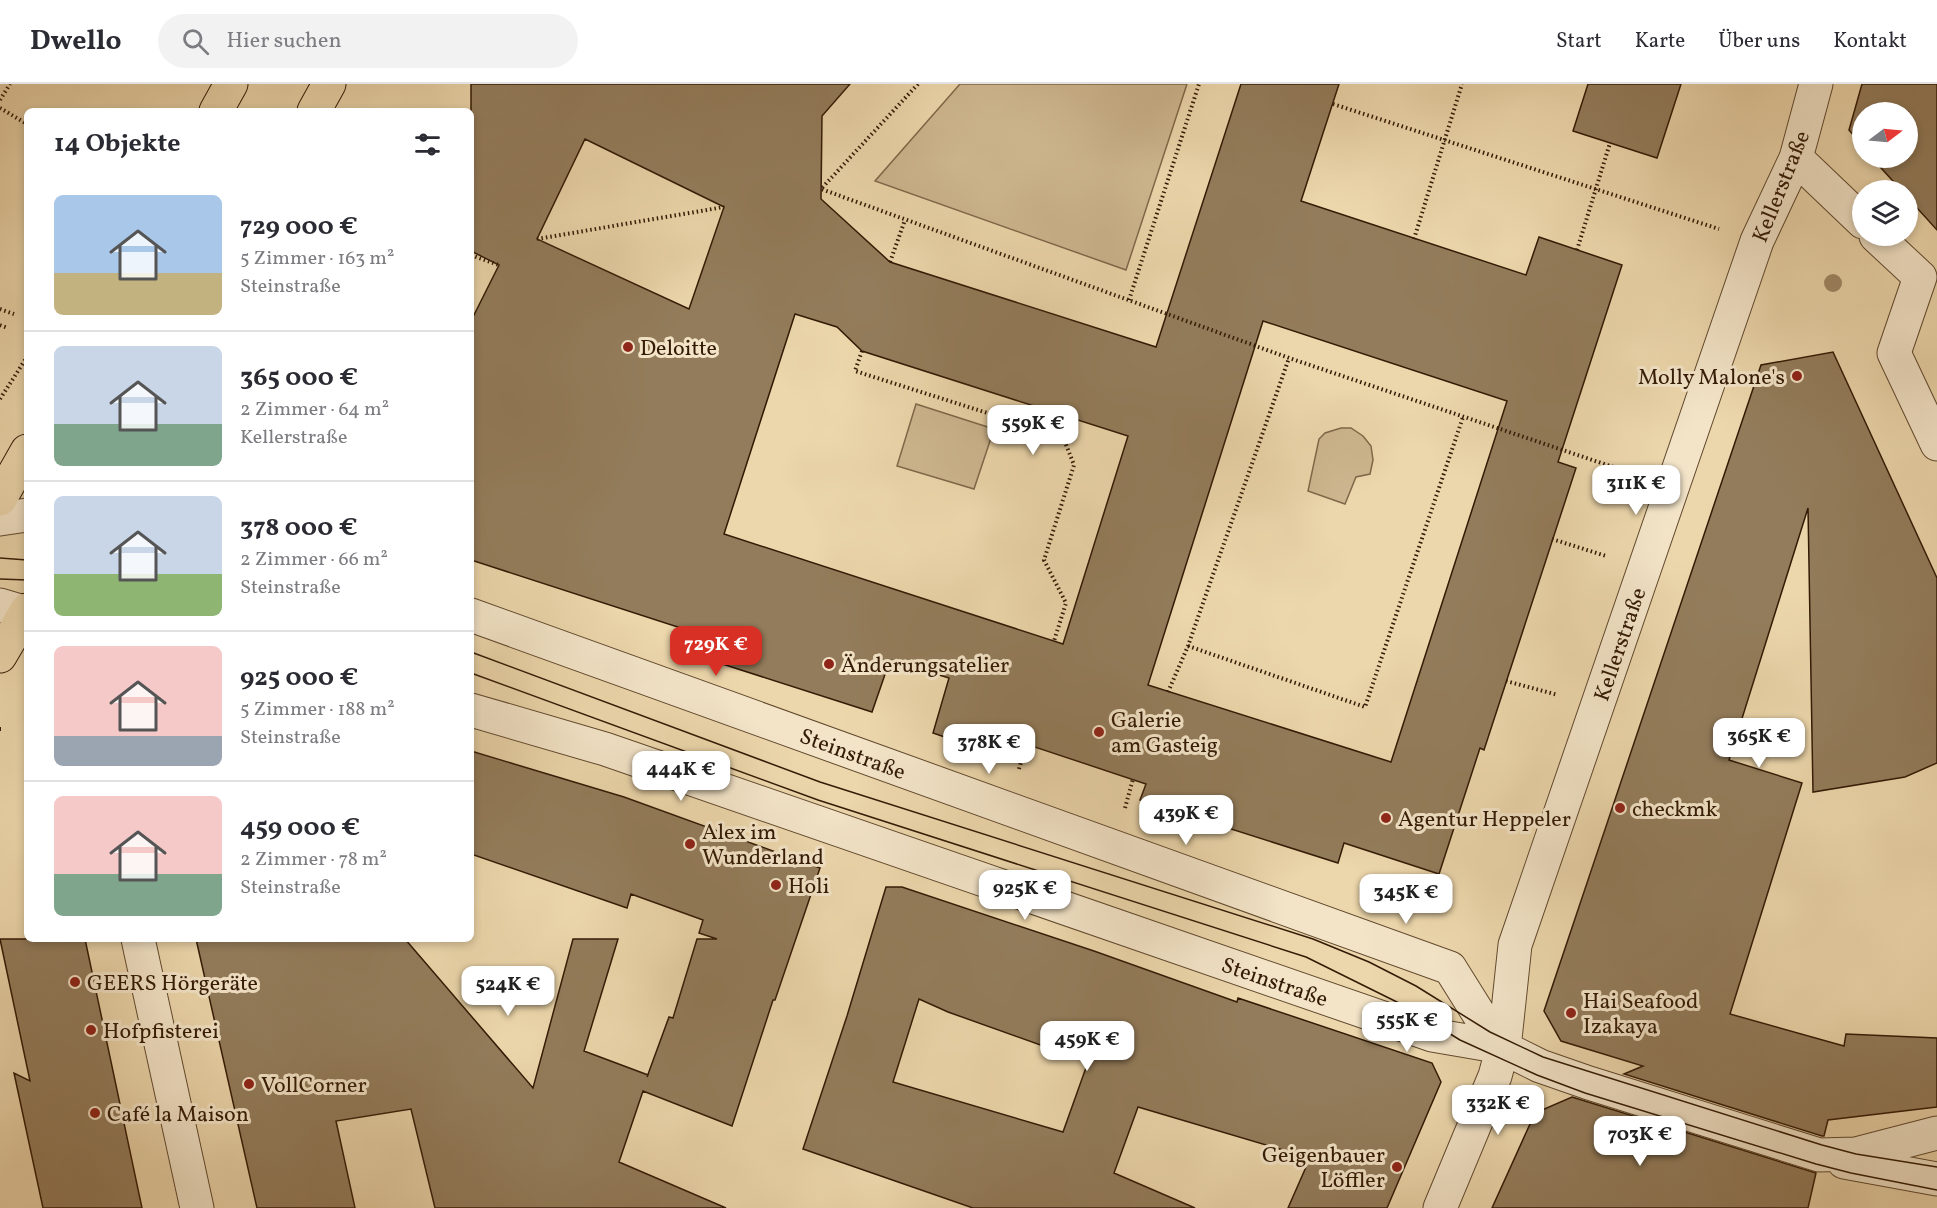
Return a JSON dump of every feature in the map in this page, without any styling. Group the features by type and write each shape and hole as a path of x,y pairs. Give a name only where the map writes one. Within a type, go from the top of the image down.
{"main road":[{"path":"218,108 231,84"},
{"path":"316,108 329,84"},
{"path":"0,499 24,456"},
{"path":"0,656 20,610"}],"street":[{"name":"Kellerstraße","path":"1440,1208 1495,1076 1502,1047 1515,945 1757,241 1796,158 1816,84"},
{"path":"1796,158 1852,211"},
{"path":"1889,246 1928,276 1894,353 1937,444"},
{"path":"0,519 24,515"},
{"name":"Steinstraße","path":"474,616 1450,968 1502,1047"},
{"name":"Steinstraße","path":"474,711 605,749 1432,1035 1502,1047 1540,1066 1589,1083 1819,1155 1856,1154 1937,1133"},
{"path":"139,942 198,1208"},
{"path":"1819,1155 1854,1164 1937,1179"}],"path":[{"path":"0,100 10,84"},
{"path":"918,84 821,189 1289,358 1673,487"},
{"path":"1129,300 1199,84"},
{"path":"1414,238 1462,84"},
{"path":"1333,104 1757,241"},
{"path":"0,108 24,122"},
{"path":"1577,250 1610,143"},
{"path":"537,239 724,207"},
{"path":"890,262 905,220"},
{"path":"474,256 499,265"},
{"path":"0,309 14,314"},
{"path":"0,325 8,328"},
{"path":"862,351 855,371 1063,437 1074,465 1044,560 1066,603 1054,641"},
{"path":"1168,692 1188,646 1289,358"},
{"path":"0,399 24,362"},
{"path":"1188,646 1365,707 1463,417"},
{"path":"1552,539 1645,568"},
{"path":"1506,681 1598,705"},
{"path":"1018,772 1026,744"},
{"path":"1124,815 1133,779"}],"shaded area":[{"path":"960,84 1187,84 1126,270 875,181"},
{"path":"916,404 994,429 974,489 897,466"},
{"path":"1341,428 1351,428 1363,436 1371,446 1373,460 1370,474 1356,477 1345,504 1308,491 1319,439 1325,433"}],"building":[{"path":"471,84 850,84 822,116 821,199 890,262 1156,347 1241,84 1339,84 1301,201 1526,275 1539,237 1622,265 1558,462 1576,468 1484,750 1480,748 1439,874 1344,843 1338,863 1140,800 1146,784 1014,740 1006,758 933,733 949,678 890,660 872,712 716,662 721,641 474,561 474,315 499,265 474,252 474,108 471,108","holes":["585,139 724,207 689,309 537,239","795,314 837,327 862,351 1128,436 1063,644 724,534","1263,321 1507,401 1391,762 1148,685"]},
{"path":"1588,84 1681,84 1657,158 1573,131"},
{"path":"1862,84 1937,84 1937,230 1918,209 1918,180 1892,180 1881,168 1918,168 1918,102 1857,102"},
{"path":"1833,352 1937,578 1937,763 1905,777 1813,792 1808,508 1729,760 1802,783 1730,1014 1844,1046 1846,1034 1937,1038 1937,1107 1828,1120 1824,1136 1822,1136 1624,1074 1643,1066 1561,1041 1544,1011 1761,365"},
{"path":"474,752 624,797 820,868 775,1000 773,1000 732,1126 643,1091 619,1162 726,1208 435,1208 411,1109 336,1121 355,1208 257,1208 197,942 408,942 533,1088 573,939 618,939 584,1051 648,1075 669,1017 673,1018 697,939 717,939 699,933 703,920 631,894 627,908 474,855"},
{"path":"886,887 902,887 1094,951 1237,1002 1238,998 1432,1063 1441,1082 1387,1208 1288,1208 1310,1158 1138,1107 1114,1173 1195,1208 973,1208 803,1149","holes":["919,999 948,1012 1088,1062 1063,1132 893,1082"]},
{"path":"0,939 24,939 24,942 86,942 142,1208 43,1208 14,1073 30,1081"},
{"path":"1572,1097 1816,1173 1808,1208 1492,1208 1535,1113"}],"tram line":[{"path":"0,558 24,560"},
{"path":"0,579 24,580"},
{"path":"474,653 820,782 1313,939 1369,962 1416,986 1490,1032 1543,1057 1822,1145 1856,1154 1937,1167"},
{"path":"474,674 818,800 1306,957 1405,1006 1460,1040 1537,1075 1585,1093 1816,1164 1937,1190"}],"place":[{"name":"Deloitte","path":"628,347"},
{"name":"Molly Malone's","path":"1797,376"},
{"name":"Änderungsatelier","path":"829,664"},
{"name":"Galerie am Gasteig","path":"1099,732"},
{"name":"checkmk","path":"1620,808"},
{"name":"Agentur Heppeler","path":"1386,818"},
{"name":"Alex im Wunderland","path":"690,844"},
{"name":"Holi","path":"776,885"},
{"name":"GEERS Hörgeräte","path":"75,982"},
{"name":"Hai Seafood Izakaya","path":"1571,1013"},
{"name":"Hofpfisterei","path":"91,1030"},
{"name":"VollCorner","path":"249,1084"},
{"name":"Café la Maison","path":"95,1113"},
{"name":"Geigenbauer Löffler","path":"1397,1167"}]}
